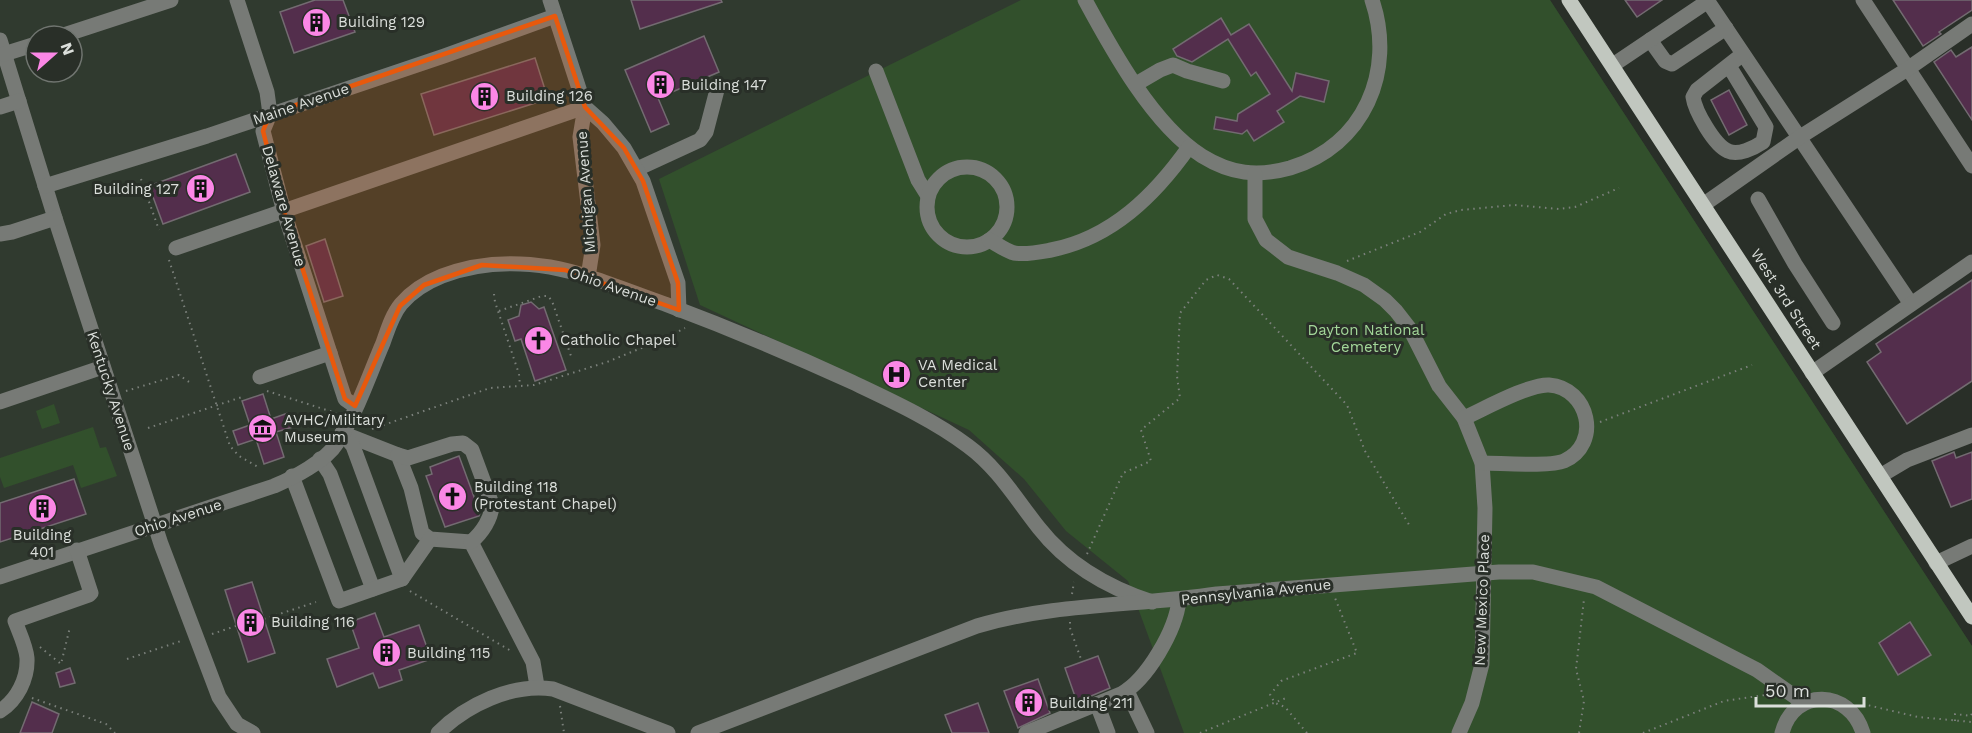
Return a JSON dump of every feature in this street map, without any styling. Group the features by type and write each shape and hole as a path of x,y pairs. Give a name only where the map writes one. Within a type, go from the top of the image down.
{"main road":[{"name":"West 3rd Street","path":"1569,0 1972,617"}],"street":[{"path":"84,28 171,0"},
{"name":"Delaware Avenue","path":"237,0 267,92 270,114 263,131 284,212 345,399 355,406"},
{"name":"Michigan Avenue","path":"550,0 585,107 580,137 593,244 588,277"},
{"path":"1085,0 1104,35 1136,84 1173,132 1189,147 1215,162 1244,173 1255,174 1271,173 1295,166 1320,155 1342,139 1358,120 1372,93 1379,69 1381,47 1379,24 1372,0"},
{"path":"1863,0 1972,166"},
{"path":"1613,65 1708,1 1911,304"},
{"name":"Maine Avenue","path":"45,186 170,148 444,56 555,16"},
{"path":"1703,205 1800,137 1909,68 1972,24"},
{"path":"1650,40 1665,61 1672,64 1726,28"},
{"path":"2,47 24,45"},
{"name":"Kentucky Avenue","path":"2,47 154,524 219,697 236,729"},
{"path":"1729,66 1766,127 1762,142 1745,151 1729,152 1720,146 1697,113 1693,97 1697,90 1743,54"},
{"path":"1136,84 1173,65 1223,81"},
{"path":"876,71 918,180 928,196"},
{"path":"637,169 700,140 706,132 718,86"},
{"path":"0,107 19,101"},
{"path":"172,254 284,212 585,107"},
{"name":"Michigan Avenue","path":"585,107 603,123 624,148 643,181 675,272 679,310"},
{"path":"989,240 1014,253 1028,253 1057,249 1087,239 1129,214 1163,181 1189,147"},
{"path":"971,167 989,174 1002,188 1007,207 1002,226 989,240 966,247 944,240 935,231 929,220 927,208 928,196 936,181 952,170 971,167"},
{"name":"New Mexico Place","path":"1255,174 1255,219 1266,240 1288,257 1337,273 1364,285 1396,311 1410,329 1439,386 1464,418 1482,463 1485,508 1482,664 1472,703 1459,733"},
{"path":"1758,200 1833,323"},
{"path":"0,234 55,218"},
{"path":"1812,373 1972,262"},
{"name":"Ohio Avenue","path":"0,577 274,486 320,459 337,445 399,306 424,285 442,276 484,264 547,267 588,277 793,355 884,397 957,438 994,469 1040,530 1076,564 1116,589 1152,602"},
{"path":"262,383 330,353"},
{"path":"0,402 103,367"},
{"path":"1464,418 1522,393 1549,385 1576,397 1586,413 1587,427 1584,441 1577,452 1559,463 1482,463"},
{"path":"342,433 408,458 452,444 463,443 472,450 492,504 492,514 480,535 471,542 430,539 422,533 411,488 398,455"},
{"path":"342,433 353,446 404,585"},
{"path":"1880,476 1907,460 1972,435"},
{"path":"320,459 330,474 373,589"},
{"path":"292,476 339,601 373,589 404,585"},
{"path":"404,585 430,539"},
{"path":"471,542 533,662 537,686"},
{"path":"1936,562 1972,546"},
{"path":"0,626 90,595 91,592 76,550"},
{"name":"Pennsylvania Avenue","path":"698,733 977,626 1040,611 1179,600 1217,594 1329,584 1484,573 1533,572 1587,584 1757,670 1804,704"},
{"path":"1026,733 1127,691 1154,658 1172,631 1179,600"},
{"path":"0,711 9,705 24,681 27,658 15,621"},
{"path":"438,733 465,710 475,705 537,686 553,689 638,728 668,733"},
{"path":"1127,691 1147,733"},
{"path":"1782,733 1792,712 1816,699 1828,699 1852,710 1860,722 1863,733"},
{"path":"1097,704 1108,733"},
{"path":"236,729 253,733"}],"path":[{"path":"141,179 159,230"},
{"path":"1337,273 1345,261 1420,232 1446,214 1461,210 1514,205 1559,209 1575,207 1618,188"},
{"path":"172,254 216,406 230,446 239,456 258,467"},
{"path":"1085,558 1123,473 1151,461 1141,430 1180,398 1177,376 1180,313 1206,280 1217,275 1228,279 1347,405 1365,451 1411,528"},
{"path":"494,294 519,374 520,386"},
{"path":"499,311 542,296 549,296 571,356"},
{"path":"371,430 490,388 534,385 607,362 656,343 687,327"},
{"path":"1587,427 1752,365"},
{"path":"135,388 180,375 192,384"},
{"path":"262,383 336,413"},
{"path":"148,428 242,397"},
{"path":"1070,599 1074,579"},
{"path":"1307,733 1285,707 1275,703 1270,695 1281,681 1357,653 1329,584"},
{"path":"1578,733 1584,701 1576,669 1587,584"},
{"path":"404,585 409,591 513,652"},
{"path":"264,619 316,602"},
{"path":"1070,619 1070,628 1082,662"},
{"path":"209,635 236,626"},
{"path":"34,642 61,664 70,627"},
{"path":"128,659 181,641"},
{"path":"1643,733 1724,701 1786,691"},
{"path":"26,696 106,724 115,733"},
{"path":"1200,733 1286,698"},
{"path":"1840,703 1850,699 1892,711 1972,722"},
{"path":"45,709 46,703"},
{"path":"559,704 564,733"},
{"path":"1955,721 1955,714 1971,716 1972,713"}],"highlighted area":[{"path":"555,16 585,107 624,148 643,181 678,283 679,310 565,270 482,265 424,285 400,306 355,406 345,399 284,212 263,131 270,114"}],"shaded area":[{"name":"VA Medical Center","path":"0,0 1550,0 1972,646 1972,733 0,733"}],"green space":[{"name":"Dayton National Cemetery","path":"1021,0 1550,0 1972,646 1972,733 1184,733 1128,581 1066,531 1024,479 969,430 700,305 659,179"},
{"path":"54,404 60,423 42,429 36,411"},
{"path":"93,427 100,448 106,447 117,476 81,488 73,465 4,488 0,477 0,458"}],"building":[{"name":"Building 129","path":"315,0 343,0 355,32 294,53 280,12"},
{"path":"631,0 721,0 722,2 640,29"},
{"path":"1625,0 1662,0 1637,17"},
{"path":"1893,0 1972,0 1972,10 1939,32 1941,34 1923,46"},
{"path":"1221,18 1231,35 1249,24 1292,91 1296,73 1329,81 1324,102 1300,96 1277,111 1284,122 1254,141 1247,130 1242,134 1214,129 1216,117 1237,121 1238,114 1270,94 1256,72 1251,76 1228,39 1192,62 1177,56 1173,49"},
{"name":"Building 147","path":"704,36 719,72 658,98 669,124 651,132 625,70"},
{"path":"1972,47 1972,120 1934,62 1951,50 1956,57"},
{"name":"Building 126","path":"535,58 548,99 434,135 421,94"},
{"path":"1729,90 1747,125 1729,135 1711,100"},
{"name":"Building 127","path":"236,154 250,192 163,224 149,186"},
{"path":"325,239 343,296 324,302 306,246"},
{"path":"1972,280 1972,381 1907,424 1867,362 1881,352 1876,344"},
{"name":"Catholic Chapel","path":"531,302 539,309 544,307 566,370 535,381 521,339 515,341 508,320 519,316 521,305"},
{"name":"AVHC/Military Museum","path":"263,394 271,419 288,413 293,427 276,432 284,457 264,464 256,439 238,445 233,431 250,425 242,401"},
{"path":"1954,452 1956,458 1972,452 1972,499 1951,507 1932,461"},
{"name":"Building 118 (Protestant Chapel)","path":"459,456 480,513 479,516 445,527 426,476 432,474 430,467"},
{"name":"Building 401","path":"74,479 86,514 0,542 0,503"},
{"name":"Building 116","path":"252,582 275,653 248,662 225,590"},
{"name":"Building 115","path":"375,613 384,637 419,625 431,659 399,670 402,680 379,688 373,673 337,687 327,659 359,648 350,622"},
{"path":"1910,622 1931,655 1898,675 1879,643"},
{"path":"1098,656 1110,688 1077,702 1065,668"},
{"path":"70,668 75,683 60,687 56,673"},
{"name":"Building 211","path":"1038,679 1050,713 1018,728 1004,691"},
{"path":"32,702 59,714 52,733 20,733"},
{"path":"978,703 989,733 952,733 945,715"}],"place":[{"name":"Building 129","path":"317,22"},
{"name":"Building 147","path":"660,85"},
{"name":"Building 126","path":"485,96"},
{"name":"Building 127","path":"200,189"},
{"name":"Catholic Chapel","path":"539,340"},
{"name":"VA Medical Center","path":"897,374"},
{"name":"AVHC/Military Museum","path":"263,429"},
{"name":"Building 118 (Protestant Chapel)","path":"453,496"},
{"name":"Building 401","path":"42,508"},
{"name":"Building 116","path":"250,622"},
{"name":"Building 115","path":"386,653"},
{"name":"Building 211","path":"1028,703"}]}
